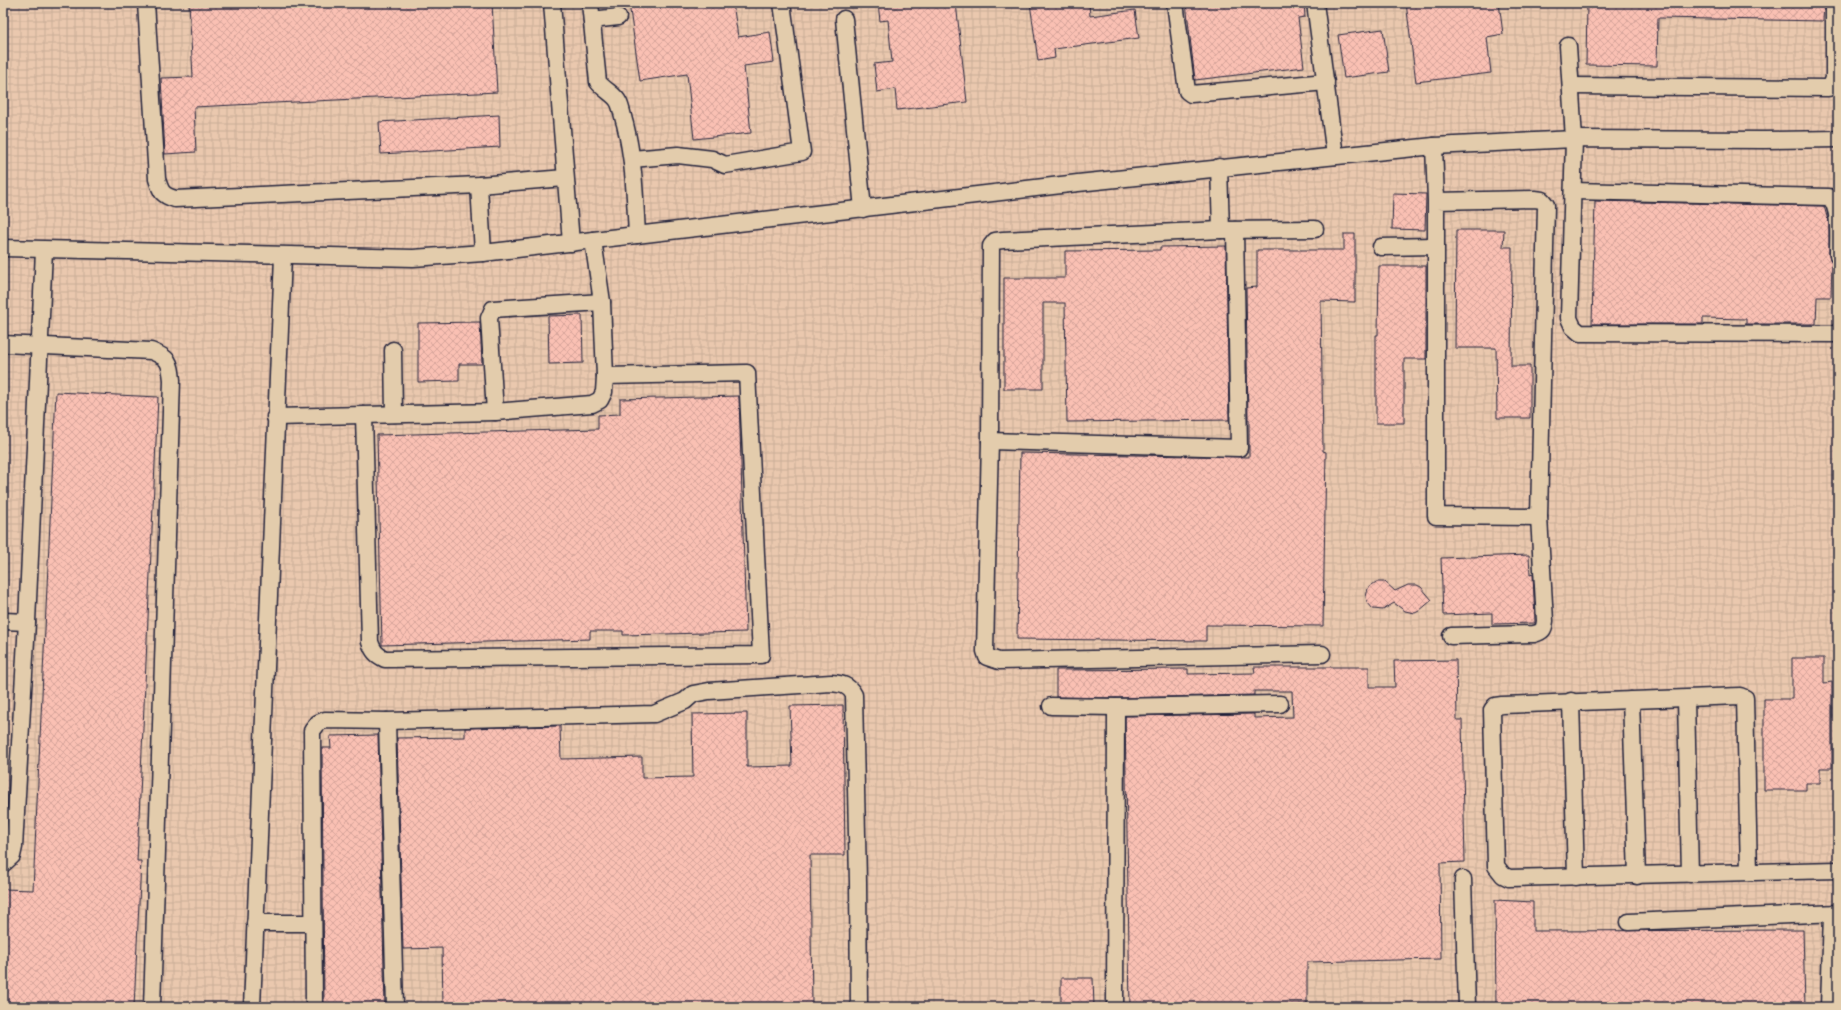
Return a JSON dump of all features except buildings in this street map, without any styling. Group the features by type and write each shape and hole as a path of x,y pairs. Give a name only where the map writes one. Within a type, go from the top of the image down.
{"lane":[{"path":"146,3 157,179 165,196 175,199 479,185 565,178"},
{"path":"552,3 571,243"},
{"path":"590,3 598,82 604,89 614,95 619,103 632,159 637,235"},
{"path":"632,159 678,155 712,159 725,165 802,152 782,3"},
{"path":"1175,3 1187,91 1191,94 1326,82"},
{"path":"1315,3 1335,156"},
{"path":"1571,86 1828,88 1832,84 1834,78 1834,3"},
{"path":"592,20 618,17"},
{"path":"844,19 863,209"},
{"path":"1568,46 1574,140 1568,318 1573,327 1580,333 1838,334"},
{"path":"3,248 413,258 483,253 1219,167 1434,146 1574,140 1838,139"},
{"path":"1434,146 1436,201 1436,516 1540,517"},
{"path":"990,441 1239,448 1228,230 1219,167"},
{"path":"479,185 483,253"},
{"path":"1573,190 1829,197 1834,201 1837,208 1838,255"},
{"path":"1436,201 1535,199 1542,200 1546,205 1540,517 1546,622 1541,632 1534,634 1451,636"},
{"path":"1315,229 1228,230 995,241 990,246 990,441 985,651 987,657 1000,661 1322,654"},
{"path":"275,418 495,412 592,404 600,400 604,392 605,376 602,302 593,240"},
{"path":"1381,246 1435,246"},
{"path":"3,864 12,856 14,847 27,622 44,250"},
{"path":"252,1007 275,418 283,256"},
{"path":"495,412 489,318 493,308 602,302"},
{"path":"3,344 151,351 166,357 171,366 172,388 152,1007"},
{"path":"393,350 394,414"},
{"path":"364,415 370,642 373,650 378,655 385,659 761,655 747,373 605,376"},
{"path":"3,622 27,622"},
{"path":"314,1007 312,923 312,731 318,723 325,720 387,721 654,714 685,701 694,694 709,691 831,683 844,684 854,695 859,1007"},
{"path":"1749,872 1745,698 1740,696 1686,699 1571,701 1502,705 1495,706 1492,710 1496,866 1502,875 1509,878 1576,878 1838,870"},
{"path":"1686,699 1690,874"},
{"path":"1631,700 1637,876"},
{"path":"1571,701 1576,878"},
{"path":"1051,706 1116,707 1280,704"},
{"path":"1116,707 1116,1007"},
{"path":"387,721 395,1007"},
{"path":"1463,879 1468,1007"},
{"path":"1629,922 1835,913 1829,1007"},
{"path":"255,923 312,923"}],"shaded area":[{"path":"3,3 1838,3 1838,1007 3,1007"}]}
